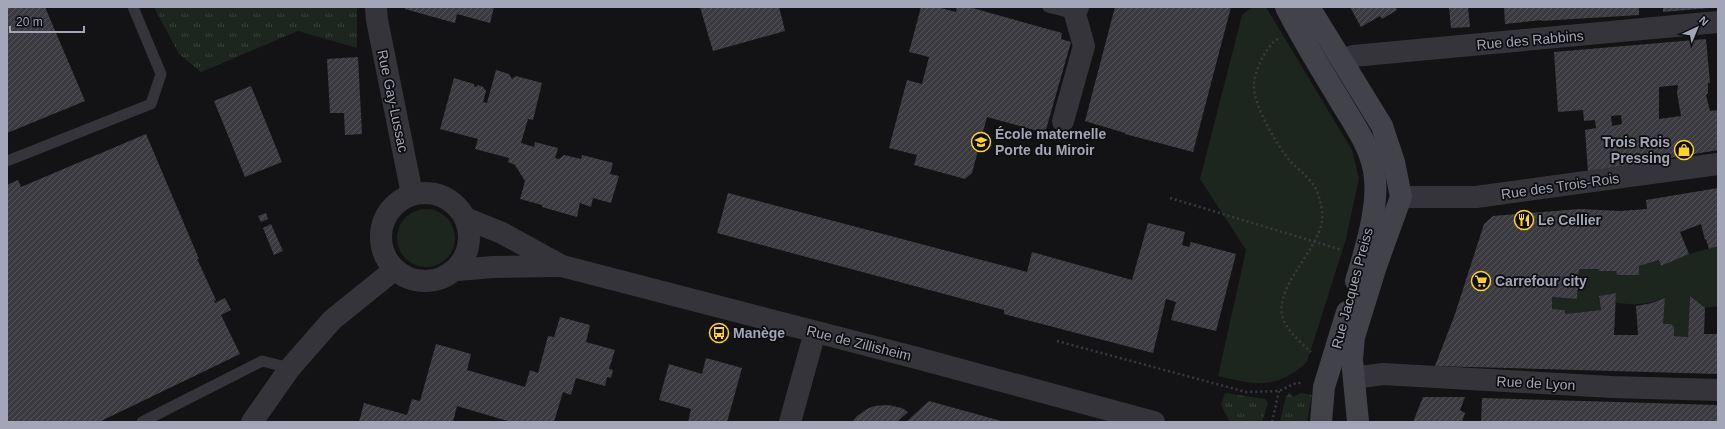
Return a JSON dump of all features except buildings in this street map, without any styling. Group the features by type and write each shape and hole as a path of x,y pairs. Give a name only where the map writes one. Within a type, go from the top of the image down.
{"main road":[{"name":"Rue Jacques Preiss","path":"1287,7 1305,25 1330,62 1342,60"},
{"name":"Rue Jacques Preiss","path":"1287,7 1301,36 1368,146 1375,179 1373,210 1363,256 1324,387 1321,422"},
{"path":"1309,7 1382,126 1394,162 1401,197"},
{"name":"Rue Jacques Preiss","path":"1358,422 1352,359 1354,338 1376,266 1401,197"}],"street":[{"name":"Rue Gay-Lussac","path":"376,7 376,20 412,194"},
{"path":"1064,121 1084,46 1076,11"},
{"name":"Rue des Rabbins","path":"1342,60 1353,56 1718,22"},
{"name":"Rue des Trois-Rois","path":"1401,197 1476,197 1718,164"},
{"path":"428,193 443,196 456,205 466,218 470,231 470,245 465,258 457,270 442,279 426,282 409,279 394,270 385,258 380,242 382,227 388,213 398,201 412,194 428,193"},
{"name":"Rue de Zillisheim","path":"466,218 502,233 562,266 1154,422"},
{"name":"Rue de Zillisheim","path":"457,270 493,267 562,266"},
{"path":"252,422 290,368 332,320 394,270"},
{"path":"790,422 815,332"},
{"name":"Rue de Lyon","path":"1354,378 1383,374 1612,387 1718,390"}],"lane":[{"path":"7,161 151,104 161,74 133,7"},
{"path":"1048,7 1076,11"},
{"path":"142,422 262,361 290,368"}],"path":[{"path":"1273,42 1260,62 1254,84 1258,108 1277,142 1291,162 1304,174 1317,191 1322,209 1322,222 1314,242 1287,288 1282,301 1281,312 1285,322 1301,342 1316,357"},
{"path":"1170,198 1363,256"},
{"path":"1057,341 1246,392 1279,391 1296,383 1307,383 1324,387"},
{"path":"1272,422 1279,391"}],"green space":[{"path":"154,7 357,7 357,48 298,31 201,72 179,54"},
{"path":"1252,7 1266,7 1352,150 1359,178 1346,239 1307,362 1296,371 1285,377 1265,383 1244,382 1218,376 1246,250 1200,179 1242,15"},
{"path":"426,209 437,211 450,222 453,227 455,238 453,249 442,262 437,265 426,267 415,265 402,254 399,249 397,238 399,227 410,214 415,211"},
{"path":"1718,246 1718,306 1705,308 1690,297 1688,337 1674,336 1674,327 1671,324 1663,324 1665,298 1640,304 1616,303 1616,293 1599,296 1601,310 1565,314 1565,310 1552,309 1552,297 1577,299 1579,269 1616,271 1617,275 1639,275 1639,266 1659,260 1661,266 1689,254"},
{"path":"1225,393 1265,399 1268,403 1262,422 1230,422 1221,405"},
{"path":"1290,393 1293,397 1301,393 1312,395 1307,422 1280,422 1286,396"}],"place":[{"name":"École maternelle Porte du Miroir","path":"981,142"},
{"name":"Trois Rois Pressing","path":"1684,150"},
{"name":"Le Cellier","path":"1524,220"},
{"name":"Carrefour city","path":"1481,281"},
{"name":"Manège","path":"719,333"}]}
